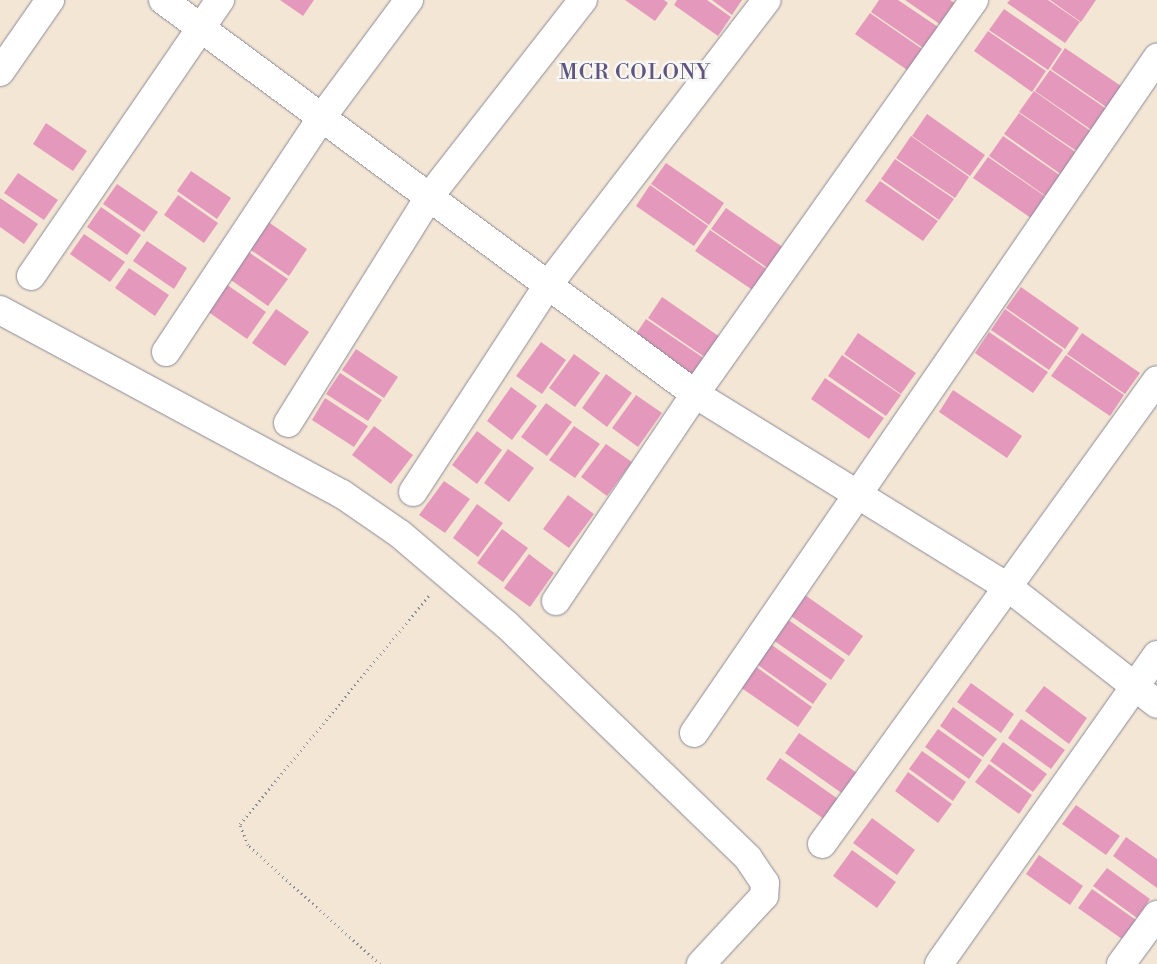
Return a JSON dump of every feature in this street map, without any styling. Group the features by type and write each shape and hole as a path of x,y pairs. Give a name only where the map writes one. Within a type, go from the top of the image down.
{"street":[{"path":"0,72 50,0"},
{"path":"163,0 695,394 856,496 1008,587 1157,704"},
{"path":"31,276 220,0"},
{"path":"166,352 322,118 409,0"},
{"path":"288,422 430,197 583,0"},
{"path":"413,492 548,285 767,0"},
{"path":"556,601 695,394 974,0"},
{"path":"694,733 1157,58"},
{"path":"0,310 342,494 448,572 507,625 748,858 765,883 764,896 702,964"},
{"path":"822,844 1157,380"},
{"path":"938,964 1157,655"},
{"path":"1121,964 1157,915"}],"path":[{"path":"380,964 254,851 240,824 448,572"}],"building":[{"path":"280,0 314,0 303,16"},
{"path":"625,0 664,0 668,3 655,21"},
{"path":"677,0 707,0 731,17 718,36 674,5"},
{"path":"712,0 742,0 732,15"},
{"path":"879,0 898,0 944,31 929,52 871,12"},
{"path":"905,0 950,0 958,5 944,27"},
{"path":"1010,0 1048,0 1080,22 1065,43 1007,3"},
{"path":"1050,0 1096,0 1081,22"},
{"path":"1004,9 1062,49 1048,70 989,30"},
{"path":"870,13 928,53 913,74 855,34"},
{"path":"988,31 1046,71 1032,92 974,51"},
{"path":"1065,48 1124,88 1109,109 1051,69"},
{"path":"1050,70 1108,110 1093,131 1035,91"},
{"path":"1034,91 1092,132 1078,152 1019,112"},
{"path":"1019,113 1077,153 1062,175 1004,134"},
{"path":"927,114 985,155 970,176 912,136"},
{"path":"46,123 87,151 73,171 33,144"},
{"path":"911,136 969,177 955,198 896,158"},
{"path":"1003,136 1061,176 1047,197 989,156"},
{"path":"988,157 1046,197 1031,218 973,178"},
{"path":"895,159 954,199 939,220 881,179"},
{"path":"666,163 724,203 709,225 651,184"},
{"path":"191,171 231,198 217,219 177,191"},
{"path":"18,173 58,200 44,220 4,193"},
{"path":"880,181 938,221 923,241 865,201"},
{"path":"117,184 158,212 144,232 103,204"},
{"path":"650,185 708,226 694,246 636,206"},
{"path":"178,195 218,223 204,243 164,215"},
{"path":"0,198 38,224 24,244 0,227"},
{"path":"101,207 141,235 127,255 87,227"},
{"path":"726,208 784,248 769,269 711,229"},
{"path":"267,221 307,249 289,276 248,248"},
{"path":"710,230 768,270 754,291 695,251"},
{"path":"84,234 125,262 110,282 70,254"},
{"path":"147,241 187,268 174,289 133,261"},
{"path":"247,251 288,279 268,306 228,278"},
{"path":"129,268 169,295 155,316 115,288"},
{"path":"226,284 266,312 247,339 207,311"},
{"path":"1021,287 1079,328 1065,349 1006,308"},
{"path":"662,297 720,337 706,358 648,318"},
{"path":"276,309 309,332 285,366 252,343"},
{"path":"1005,309 1063,350 1049,370 991,330"},
{"path":"646,319 705,359 690,380 632,340"},
{"path":"989,332 1048,372 1033,393 975,353"},
{"path":"858,333 916,373 901,394 844,354"},
{"path":"1082,333 1140,373 1125,394 1067,354"},
{"path":"541,342 566,360 542,394 516,376"},
{"path":"356,349 398,377 384,398 342,370"},
{"path":"574,354 600,373 575,407 549,388"},
{"path":"842,355 901,395 886,416 828,376"},
{"path":"1066,355 1124,395 1110,416 1051,376"},
{"path":"340,373 382,400 368,421 326,394"},
{"path":"606,374 632,393 607,427 582,408"},
{"path":"825,378 884,418 869,439 811,399"},
{"path":"511,387 537,406 512,440 487,421"},
{"path":"953,390 1022,436 1007,458 939,412"},
{"path":"636,395 662,413 638,447 612,428"},
{"path":"325,398 368,426 354,447 312,420"},
{"path":"546,403 572,422 547,456 521,437"},
{"path":"374,426 413,455 391,484 352,455"},
{"path":"574,426 600,444 575,478 549,460"},
{"path":"477,431 502,450 477,484 452,465"},
{"path":"606,444 632,462 607,496 581,477"},
{"path":"508,449 534,468 509,502 484,483"},
{"path":"444,481 470,499 445,533 419,515"},
{"path":"568,495 594,514 569,548 543,529"},
{"path":"477,504 503,523 478,557 453,538"},
{"path":"502,529 528,548 503,582 477,563"},
{"path":"529,554 554,573 530,607 504,588"},
{"path":"805,595 863,636 849,656 791,616"},
{"path":"787,619 845,660 831,680 773,640"},
{"path":"769,643 827,684 813,704 755,663"},
{"path":"755,666 812,707 798,727 740,687"},
{"path":"971,683 1014,714 1001,733 957,702"},
{"path":"1044,686 1087,718 1069,744 1025,711"},
{"path":"953,707 997,739 983,757 940,726"},
{"path":"1021,719 1065,750 1051,769 1008,738"},
{"path":"938,729 982,760 969,779 925,747"},
{"path":"799,733 857,773 843,794 785,753"},
{"path":"1003,742 1047,774 1033,792 990,761"},
{"path":"922,751 966,782 953,801 909,769"},
{"path":"780,758 838,799 824,819 766,779"},
{"path":"989,764 1032,795 1019,814 975,782"},
{"path":"908,772 952,804 938,823 895,791"},
{"path":"1076,805 1120,836 1106,855 1062,824"},
{"path":"872,818 915,850 897,875 853,843"},
{"path":"1126,837 1157,859 1157,888 1113,856"},
{"path":"852,850 896,882 877,908 833,876"},
{"path":"1039,855 1083,886 1070,905 1026,874"},
{"path":"1107,868 1150,899 1137,918 1093,886"},
{"path":"1092,889 1136,920 1122,939 1078,908"}],"district":[{"name":"MCR COLONY","path":"635,73"}]}
